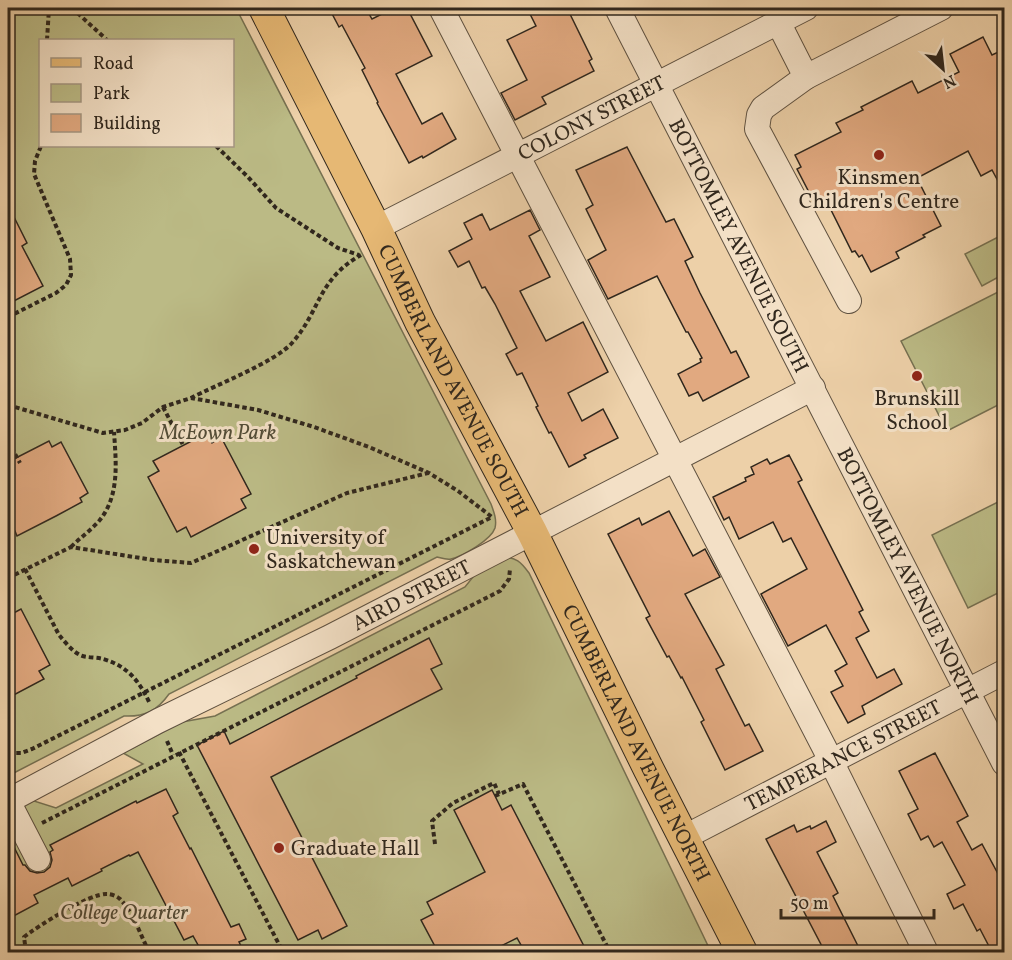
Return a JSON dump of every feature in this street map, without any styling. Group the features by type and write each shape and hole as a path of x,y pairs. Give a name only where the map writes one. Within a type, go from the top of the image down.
{"main road":[{"name":"CUMBERLAND AVENUE SOUTH","path":"264,8 373,242 420,322 532,532"},
{"name":"CUMBERLAND AVENUE NORTH","path":"532,532 682,838 742,952"}],"street":[{"path":"441,8 832,763 926,952"},
{"name":"BOTTOMLEY AVENUE SOUTH","path":"617,8 813,388"},
{"name":"COLONY STREET","path":"373,242 519,155 806,8"},
{"path":"849,302 757,129 759,115 763,108 806,76 941,8"},
{"path":"778,22 806,76"},
{"name":"AIRD STREET","path":"8,801 158,721 330,637 813,388"},
{"name":"BOTTOMLEY AVENUE NORTH","path":"813,388 1005,763"},
{"name":"TEMPERANCE STREET","path":"682,838 832,763 1005,672"},
{"path":"8,801 38,859"}],"path":[{"path":"47,39 49,8"},
{"path":"72,8 106,39"},
{"path":"8,317 56,293 66,285 71,275 70,259 34,174 35,161 41,147"},
{"path":"217,147 276,208 338,248 373,242"},
{"path":"8,405 103,433 125,430 142,423 163,407 191,398 272,357 290,345 332,277 342,266 373,242"},
{"path":"8,753 21,753 32,749 492,517 429,473 369,447 258,410 191,398"},
{"path":"163,407 183,445"},
{"path":"8,578 71,547 99,521 111,502 117,469 114,432"},
{"path":"8,441 20,463"},
{"path":"71,547 153,560 191,563 347,493 429,473"},
{"path":"24,832 500,591 509,579 510,562"},
{"path":"26,569 59,635 67,644 81,656 102,659 123,667 132,674 145,693 173,755"},
{"path":"179,752 283,952"},
{"path":"435,844 432,820 453,803 494,783 497,795 523,784 610,952"},
{"path":"26,952 24,937 38,927 94,897 108,894 119,897 149,952"}],"green space":[{"name":"McEown Park","path":"8,8 236,8 491,504 495,519 495,528 492,533 476,547 462,555 449,559 437,557 169,694 150,712 124,716 8,776"},
{"path":"1004,234 1004,274 982,286 965,254"},
{"path":"1004,289 1004,402 947,431 901,341"},
{"path":"1004,499 1004,590 968,608 932,535"},
{"name":"College Quarter","path":"502,557 518,561 529,573 711,952 8,952 8,813 31,800 56,808 143,764 123,753 182,722 215,716 465,587 481,567"}],"building":[{"path":"329,8 376,8 368,12 372,19 394,8 407,8 432,56 396,74 422,124 442,113 456,139 423,158 422,156 409,163 377,103 362,70 365,68 342,25 339,27"},
{"path":"527,8 567,8 592,59 589,61 594,71 542,97 546,104 515,120 501,93 527,80 507,40 536,26"},
{"name":"Kinsmen Children's Centre","path":"983,37 992,55 1005,49 1005,194 992,170 981,176 968,151 917,178 941,226 896,252 899,258 871,272 862,255 859,257 855,251 852,252 826,200 819,203 815,196 812,198 797,169 801,167 795,155 841,132 836,123 863,110 861,107 912,81 918,93 959,72 950,54"},
{"path":"627,147 666,222 674,219 693,257 685,261 700,293 731,353 736,351 749,377 703,401 698,392 689,396 678,374 701,362 702,358 657,276 608,299 588,260 606,250 586,209 593,205 576,170"},
{"path":"8,205 27,243 22,246 43,286 8,304"},
{"path":"530,210 540,230 529,236 550,277 520,291 546,341 583,322 608,372 568,393 582,421 603,409 618,438 584,455 586,458 569,467 536,407 538,406 522,373 517,375 506,354 517,348 495,304 485,287 482,288 469,261 458,267 449,251 472,239 464,223 482,214 490,230"},
{"path":"207,433 212,443 221,437 251,494 241,499 246,508 191,537 186,527 177,532 148,477 159,471 153,461"},
{"path":"49,441 52,447 61,442 88,493 80,498 82,502 56,516 17,536 15,531 8,535 8,462"},
{"path":"789,455 802,480 798,482 863,610 859,612 869,631 856,638 877,678 894,669 902,684 862,706 865,714 848,723 831,692 843,686 835,671 847,664 826,625 788,646 761,594 807,569 791,538 783,542 773,522 739,539 729,517 724,520 713,497 746,481 745,478 754,474 751,467 767,459 770,464"},
{"path":"669,511 693,556 705,549 720,577 685,594 724,665 716,669 745,726 749,724 763,751 725,770 701,722 704,720 682,677 669,656 667,657 646,618 650,616 608,534 639,518 642,525"},
{"path":"21,609 50,665 39,671 44,679 8,698 8,616"},
{"name":"Graduate Hall","path":"429,638 442,664 431,669 442,689 271,777 347,926 322,939 318,930 298,940 197,745 224,731 230,744"},
{"path":"935,753 968,816 957,822 972,850 982,844 1005,887 1005,952 992,952 980,929 977,931 963,904 954,909 947,894 965,885 942,842 934,847 928,836 921,840 908,814 918,809 899,771"},
{"path":"166,789 178,813 173,816 231,927 239,924 246,939 239,942 244,952 202,952 193,936 184,940 138,852 101,869 102,871 72,886 68,878 34,895 38,903 8,919 8,835 23,865 30,871 44,872 50,867 52,860 50,852 53,850 50,845 136,801 137,803"},
{"path":"492,790 502,810 511,805 587,952 525,952 517,938 489,952 438,952 421,920 433,914 427,902 485,872 454,810"},
{"path":"826,821 836,842 817,852 838,893 833,896 861,952 841,952 837,946 825,952 766,839 794,825 797,832 810,826 811,829"}],"place":[{"name":"Kinsmen Children's Centre","path":"879,155"},
{"name":"Brunskill School","path":"917,376"},
{"name":"University of Saskatchewan","path":"254,549"},
{"name":"Graduate Hall","path":"279,848"}]}
